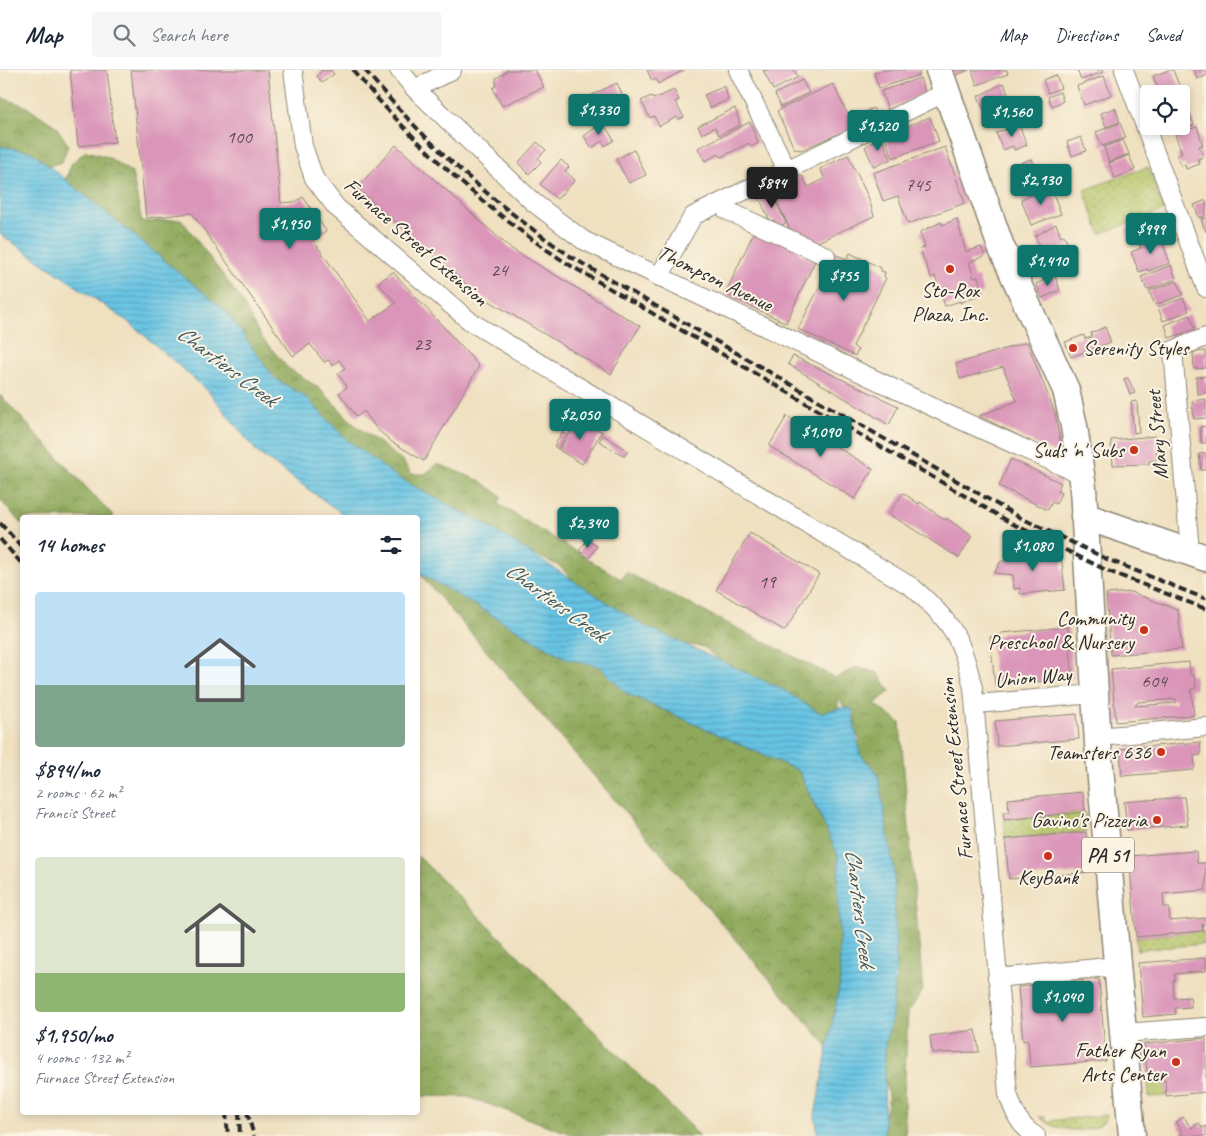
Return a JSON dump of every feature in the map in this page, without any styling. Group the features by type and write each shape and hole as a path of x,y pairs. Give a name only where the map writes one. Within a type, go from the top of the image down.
{"main road":[{"path":"942,81 1001,247 1066,390 1082,475 1084,516 1198,555"},
{"name":"PA 51","path":"1084,516 1098,737 1132,1136"}],"street":[{"name":"Furnace Street Extension","path":"293,70 299,123 307,164 314,178 336,207 471,322 912,587 941,612 957,635 969,668 975,704 1008,1094 1018,1119 1026,1129 1036,1136"},
{"name":"Thompson Avenue","path":"399,70 415,89 533,202 584,240 943,412 1082,475"},
{"path":"415,89 452,70"},
{"path":"738,70 787,170"},
{"path":"1124,70 1206,288"},
{"path":"659,277 692,216 787,170 942,81"},
{"path":"722,202 726,210 826,256"},
{"name":"Mary Street","path":"1198,555 1172,350 1206,338"},
{"name":"Union Way","path":"975,704 1095,694"},
{"path":"1098,737 1206,727"},
{"path":"997,978 1117,966"},
{"path":"1123,1033 1206,1027"}],"green space":[{"path":"0,97 25,106 56,126 68,145 62,162 44,167 0,156"},
{"path":"86,151 108,157 132,173 142,222 181,219 240,298 261,337 288,368 319,388 355,425 403,461 411,474 425,474 438,464 481,481 502,497 498,504 621,579 626,572 836,678 856,667 878,673 890,691 875,704 900,723 923,991 908,1012 904,1099 906,1136 875,1136 885,1115 888,1102 882,1066 885,1055 882,1042 888,1033 885,1018 893,989 898,979 894,967 889,901 896,883 888,861 889,837 883,831 881,814 885,811 879,803 878,773 869,769 856,748 860,740 855,729 855,711 848,710 838,699 838,717 834,722 733,672 704,647 653,639 626,614 581,588 559,566 507,541 489,525 472,520 369,464 65,180 72,163"},
{"path":"1148,167 1164,210 1100,234 1084,190"},
{"path":"0,395 112,515 20,515 20,522 0,500"},
{"path":"420,573 567,659 599,666 626,693 799,771 838,855 840,982 828,1047"},
{"path":"1085,812 1086,832 1005,839 1004,820"},
{"path":"420,858 700,1136 576,1136 468,1097 420,1096"},
{"path":"1203,931 1204,944 1137,950 1136,937"},
{"path":"1165,1080 1166,1096 1149,1097 1148,1082"},
{"path":"1107,1115 1097,1127 1077,1130 1056,1127 1039,1117 1046,1117 1046,1121"}],"water":[{"name":"Chartiers Creek","path":"0,146 32,152 226,311 274,378 306,397 346,439 397,477 488,526 643,625 784,690 820,713 843,707 852,709 860,754 878,774 894,871 896,973 891,1022 885,1044 884,1136 818,1136 815,1115 840,982 838,855 799,771 626,693 599,666 567,659 420,573 420,515 344,515 257,452 208,391 130,323 0,234"}],"building":[{"path":"70,70 107,70 115,142 78,146"},
{"path":"131,70 268,70 281,203 295,202 303,197 326,231 313,240 370,321 396,303 378,283 393,272 479,366 424,461 392,442 376,428 364,411 357,417 339,393 347,387 338,374 345,368 339,360 332,366 329,360 324,362 310,344 293,356 192,213 146,218"},
{"path":"322,70 331,70 334,74 322,83 317,76"},
{"path":"506,70 535,70 544,87 502,106 493,88 496,86 496,78 505,73"},
{"path":"647,70 684,70 658,84 656,79 652,81"},
{"path":"763,70 794,70 798,77 773,90"},
{"path":"884,70 918,70 920,75 879,88 874,73"},
{"path":"951,70 969,70 953,76"},
{"path":"972,70 1007,70 1008,74 977,85"},
{"path":"1077,70 1102,70 1103,72 1081,80"},
{"path":"1173,70 1179,85 1156,85 1153,76"},
{"path":"1194,70 1206,70 1206,76 1197,79"},
{"path":"1056,75 1061,88 1048,93 1043,80"},
{"path":"1104,76 1111,95 1084,105 1077,86"},
{"path":"920,78 925,92 888,110 881,91"},
{"path":"802,80 809,93 781,107 775,94"},
{"path":"617,83 622,94 598,107 594,106 590,99 593,97 592,95"},
{"path":"1004,83 1012,105 997,113 994,111 985,114 978,96"},
{"path":"833,84 854,127 801,150 794,148 777,111"},
{"path":"725,86 728,100 710,108 704,95"},
{"path":"674,90 679,100 675,102 684,117 679,119 677,117 659,126 654,116 650,118 641,101 651,96 653,99"},
{"path":"1060,92 1063,101 1052,106 1048,97"},
{"path":"621,97 627,108 619,112 613,101"},
{"path":"735,108 740,125 719,135 715,127 702,134 698,126"},
{"path":"873,108 877,116 865,121 861,114"},
{"path":"1115,108 1120,122 1106,127 1101,113"},
{"path":"1190,114 1194,125 1190,126"},
{"path":"930,117 939,141 893,158 884,135"},
{"path":"750,122 758,143 751,147 749,143 721,157 719,154 705,161 698,148"},
{"path":"603,123 614,140 605,146 602,141 592,148 584,136"},
{"path":"1120,123 1126,138 1102,146 1096,132"},
{"path":"1019,125 1027,145 1014,150 1013,146 1003,150 996,133"},
{"path":"1197,127 1203,145 1199,146 1203,157 1198,159 1200,164 1186,169 1185,164 1181,166 1177,156 1182,153 1175,135 1190,135 1190,129"},
{"path":"881,136 891,159 874,167 865,147"},
{"path":"1081,137 1086,151 1072,156 1067,142"},
{"path":"1123,140 1129,154 1109,162 1104,147"},
{"path":"537,142 546,150 538,158 541,162 529,174 518,163"},
{"path":"396,145 510,248 640,326 611,374 476,293 357,188"},
{"path":"945,147 965,203 908,224 898,196 883,201 873,173"},
{"path":"634,150 646,175 629,183 616,159"},
{"path":"848,155 869,199 874,216 809,246 803,243 798,253 815,261 786,323 725,294 754,232 795,240 772,191 802,176 808,187 825,179 820,169"},
{"path":"1129,155 1135,170 1115,178 1109,163"},
{"path":"1031,159 1039,179 1024,185 1021,177 1015,180 1010,167"},
{"path":"561,160 569,167 565,171 575,180 557,199 540,184"},
{"path":"1051,188 1061,214 1031,225 1021,199"},
{"path":"771,192 786,223 777,227 774,220 771,221 768,217 759,197"},
{"path":"1206,200 1206,215 1199,218 1194,205"},
{"path":"1206,217 1206,232 1201,219"},
{"name":"Sto-Rox Plaza, Inc.","path":"957,219 966,252 981,247 985,256 969,262 974,278 978,277 983,293 960,303 960,301 945,306 935,276 931,278 920,249 925,247 920,232 941,222 942,225"},
{"path":"1153,219 1159,233 1131,244 1126,229"},
{"path":"1056,224 1061,237 1064,235 1068,245 1043,255 1035,236"},
{"path":"1160,236 1170,263 1148,271 1147,269 1139,272 1131,252 1141,248 1139,244"},
{"path":"1067,251 1072,265 1046,275 1041,262"},
{"path":"850,253 881,268 881,271 885,272 884,276 886,278 853,346 858,350 855,356 798,329 836,255 847,259"},
{"path":"1171,265 1176,279 1147,290 1141,277"},
{"path":"1055,276 1060,290 1042,298 1036,284"},
{"path":"1177,281 1183,295 1155,305 1149,291"},
{"path":"1183,298 1189,311 1163,321 1158,307"},
{"path":"1190,315 1195,329 1169,338 1165,325"},
{"path":"1105,327 1111,342 1071,357 1065,342 1084,335 1085,339 1092,337 1091,333"},
{"path":"1027,342 1055,413 1062,452 1056,454 979,416 1017,401 1003,367 960,379 956,364"},
{"path":"1206,351 1206,368 1194,369 1193,352"},
{"path":"793,356 898,406 889,425 788,364"},
{"path":"1206,376 1206,393 1197,394 1196,377"},
{"path":"1128,378 1135,393 1130,395 1124,379"},
{"path":"1206,399 1206,418 1194,419 1192,401"},
{"path":"1137,401 1139,432 1134,433 1131,402"},
{"path":"787,416 873,469 855,499 769,446"},
{"path":"579,418 602,432 582,464 559,450"},
{"path":"1206,426 1206,443 1201,443 1200,427"},
{"path":"562,432 567,435 558,449 554,446"},
{"path":"603,435 628,451 624,456 599,441"},
{"name":"Suds 'n' Subs","path":"1155,436 1157,460 1149,461 1149,464 1113,465 1111,440"},
{"path":"1206,453 1206,470 1201,470 1199,454"},
{"path":"1011,459 1061,483 1057,491 1061,493 1056,504 1052,502 1048,510 999,486"},
{"path":"903,493 919,504 920,502 945,520 946,518 972,536 959,558 889,514"},
{"path":"750,533 819,574 785,631 716,590"},
{"path":"587,540 597,546 589,558 579,551"},
{"path":"1015,545 1038,558 1061,555 1065,590 1020,594 1020,588 1014,589 1013,575 994,573 1001,561 1006,561"},
{"name":"Community Preschool & Nursery","path":"1131,592 1178,610 1182,649 1111,655 1106,594"},
{"path":"1068,627 1073,679 995,685 990,637 1001,635 1001,633"},
{"path":"1189,662 1190,675 1194,675 1196,688 1191,689 1194,715 1116,722 1111,669","holes":["1176,699 1176,703 1135,706 1138,702"]},
{"path":"1077,714 1079,739 997,746 995,721"},
{"path":"1200,742 1201,755 1194,756 1195,767 1193,770 1122,776 1120,749"},
{"path":"1083,792 1085,812 1004,820 1003,812 1009,812 1008,799"},
{"path":"1184,797 1188,825 1127,830 1124,802"},
{"name":"KeyBank","path":"1086,832 1090,872 1009,879 1005,839"},
{"path":"1196,851 1197,863 1206,863 1206,890 1163,894 1164,907 1169,907 1170,921 1206,918 1206,924 1202,924 1203,931 1136,937 1129,856"},
{"path":"1206,958 1206,971 1175,974 1175,981 1173,981 1174,998 1190,997 1191,1007 1175,1008 1176,1014 1143,1017 1138,963"},
{"path":"1099,979 1106,1061 1030,1067 1028,1040 1023,1041 1018,987"},
{"path":"976,1030 979,1052 932,1053 930,1036"},
{"name":"Father Ryan Arts Center","path":"1206,1038 1206,1092 1166,1096 1165,1080 1148,1082 1144,1044"},
{"path":"1184,1117 1191,1128 1199,1123 1202,1128 1206,1126 1206,1136 1179,1136 1183,1133 1176,1122"}],"railway":[{"path":"353,70 401,124 453,175 509,222 568,264 1013,524 1108,571 1206,609"},
{"path":"365,70 412,123 462,172 516,217 573,258 1019,517 1109,560 1206,599"},
{"path":"0,523 20,545"},
{"path":"0,539 20,562"},
{"path":"226,1115 228,1136"},
{"path":"239,1115 240,1136"},
{"path":"248,1115 254,1136"}],"place":[{"name":"Sto-Rox Plaza, Inc.","path":"950,269"},
{"name":"Serenity Styles","path":"1073,348"},
{"name":"Suds 'n' Subs","path":"1134,450"},
{"name":"Community Preschool & Nursery","path":"1144,630"},
{"name":"Teamsters 636","path":"1161,752"},
{"name":"Gavino's Pizzeria","path":"1157,820"},
{"name":"KeyBank","path":"1048,856"},
{"name":"Father Ryan Arts Center","path":"1176,1062"}]}
